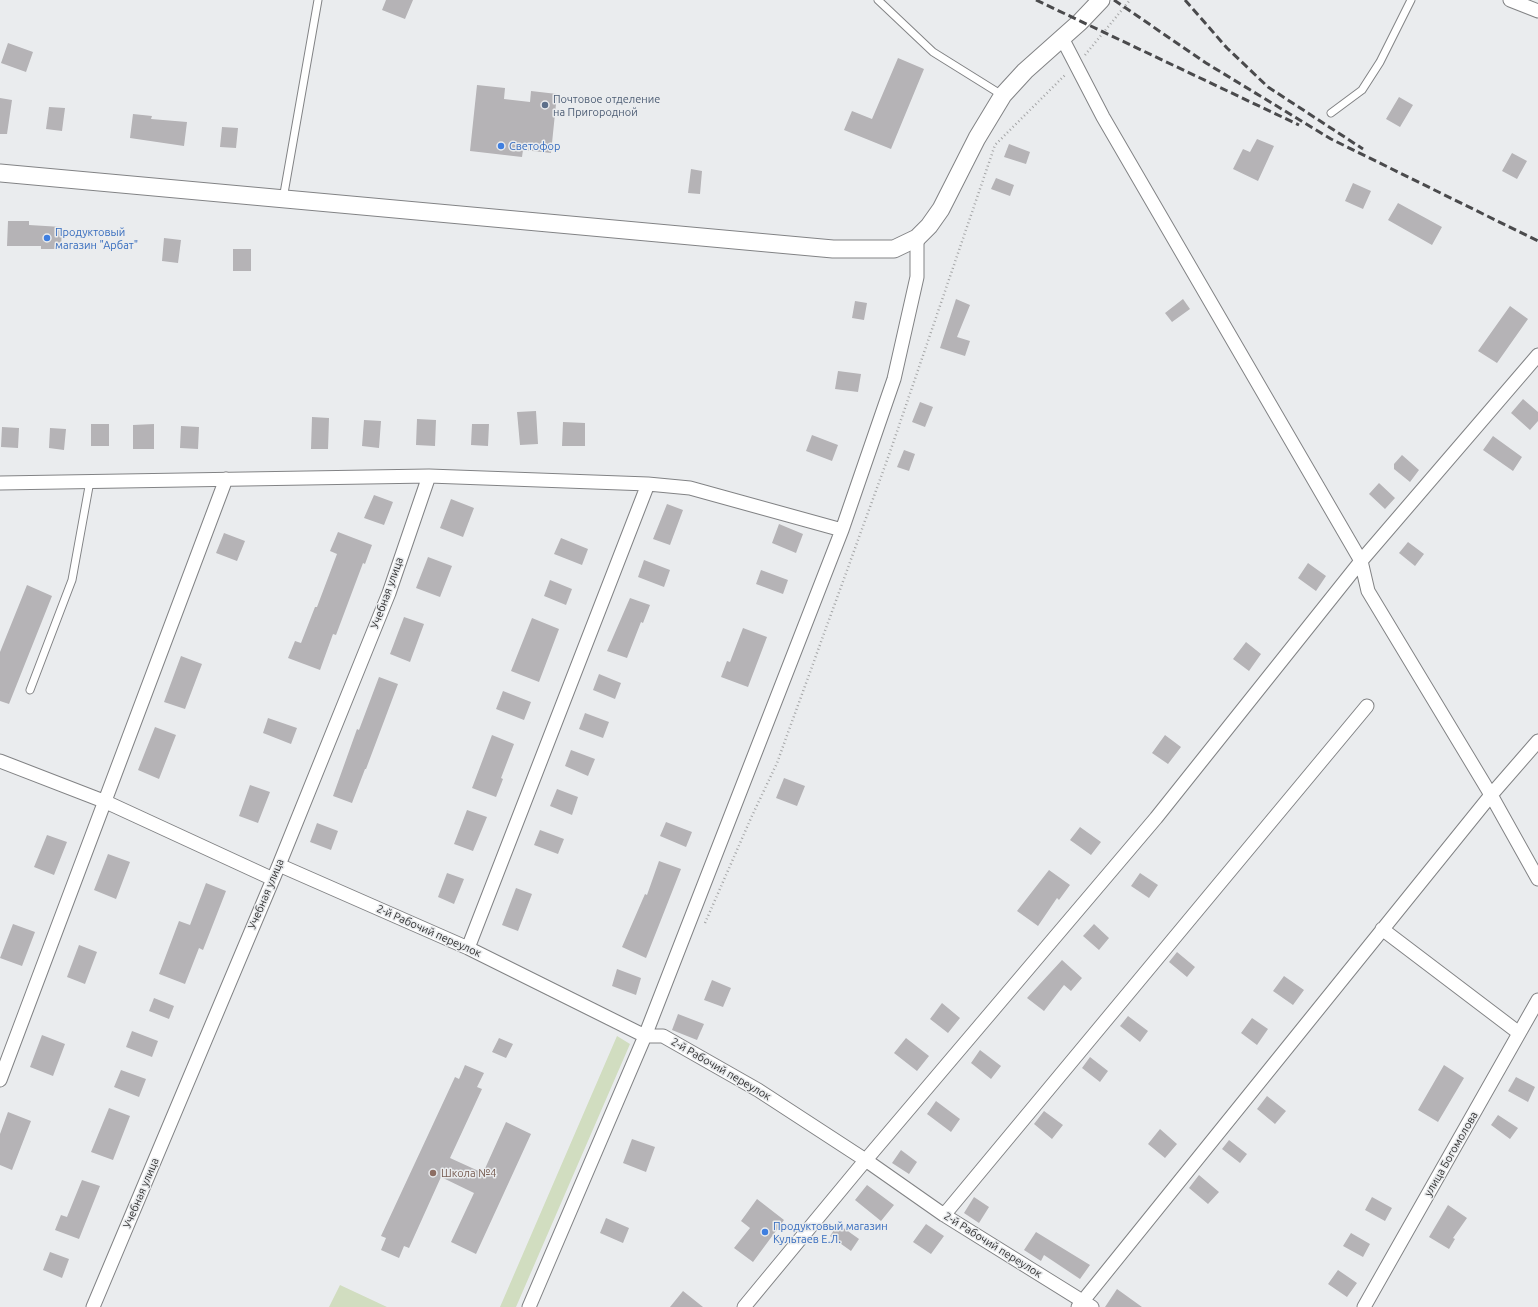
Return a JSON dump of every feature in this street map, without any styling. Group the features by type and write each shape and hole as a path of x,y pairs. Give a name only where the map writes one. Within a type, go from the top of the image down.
{"street":[{"path":"0,173 833,249 894,249 916,238 929,226 942,209 976,138 1003,95 1025,71 1101,0"},
{"path":"1510,0 1538,10"},
{"path":"1062,38 1103,117 1361,561 1368,591 1491,795 1538,879"},
{"path":"529,1307 645,1036 842,530 894,379 918,278 916,238"},
{"path":"744,1307 858,1168 867,1161 1156,818 1361,561 1538,355"},
{"path":"0,483 429,476 648,484 690,488 842,530"},
{"name":"Учебная улица","path":"93,1307 279,865 389,593 429,476"},
{"path":"0,1080 106,802 226,479"},
{"path":"468,948 648,484"},
{"path":"944,1216 1367,706"},
{"path":"1084,1305 1382,929 1491,795 1538,741"},
{"path":"0,761 106,802 272,879"},
{"name":"2-й Рабочий переулок","path":"279,865 468,948 645,1036 663,1036 758,1090 867,1161 944,1216 1084,1305"},
{"path":"1382,929 1519,1033"},
{"name":"улица Богомолова","path":"1364,1307 1538,1000"}],"lane":[{"path":"283,199 318,0"},
{"path":"878,0 934,52 1003,95"},
{"path":"1331,113 1362,90 1380,62 1411,0"},
{"path":"30,690 72,580 90,481"}],"path":[{"path":"704,925 777,763 890,452 995,145 1076,65 1130,0"}],"green space":[{"path":"617,1036 630,1044 516,1307 500,1307"},
{"path":"340,1285 387,1307 329,1307"}],"building":[{"path":"386,0 413,0 405,19 382,10"},
{"path":"8,43 33,52 26,72 1,63"},
{"path":"898,58 924,69 891,149 844,130 852,111 872,119"},
{"path":"477,85 505,88 504,99 530,102 531,91 557,94 551,153 523,150 522,157 470,151"},
{"path":"1399,97 1413,105 1400,127 1386,119"},
{"path":"0,98 12,100 7,134 0,134"},
{"path":"49,107 65,108 62,131 46,129"},
{"path":"133,114 152,116 151,119 187,122 184,146 130,138"},
{"path":"222,127 238,128 236,148 220,147"},
{"path":"1257,139 1274,146 1258,181 1233,169 1243,149 1250,152"},
{"path":"1009,144 1030,152 1026,164 1004,157"},
{"path":"1512,153 1527,161 1517,179 1502,171"},
{"path":"691,169 702,171 700,194 688,193"},
{"path":"996,178 1014,185 1010,196 991,189"},
{"path":"1353,183 1371,191 1363,209 1345,201"},
{"path":"1398,203 1442,227 1432,245 1388,220"},
{"path":"8,221 29,221 29,225 62,227 61,249 41,249 41,246 7,246"},
{"path":"164,238 181,240 178,263 162,261"},
{"path":"233,249 251,249 251,271 233,271"},
{"path":"956,299 970,305 957,337 970,341 965,356 940,348"},
{"path":"1183,299 1190,309 1172,322 1165,313"},
{"path":"855,301 867,303 864,320 852,318"},
{"path":"1510,306 1528,319 1497,363 1478,351"},
{"path":"838,371 861,374 858,392 835,389"},
{"path":"1523,399 1538,412 1538,421 1530,430 1511,413"},
{"path":"920,402 933,407 925,427 912,422"},
{"path":"536,411 538,444 520,445 517,412"},
{"path":"312,417 329,418 328,449 311,449"},
{"path":"417,419 436,420 435,446 416,445"},
{"path":"364,420 381,421 379,448 362,446"},
{"path":"563,422 585,423 585,446 562,446"},
{"path":"91,424 109,424 109,446 91,446"},
{"path":"154,424 154,449 133,449 133,425"},
{"path":"472,424 489,424 488,446 471,445"},
{"path":"181,426 199,427 198,449 180,448"},
{"path":"2,427 19,428 18,448 1,447"},
{"path":"50,428 66,429 64,450 49,448"},
{"path":"812,435 838,445 832,461 806,451"},
{"path":"1493,436 1522,457 1513,471 1483,450"},
{"path":"904,450 915,454 909,471 897,467"},
{"path":"1402,455 1419,470 1410,482 1394,469 1394,464"},
{"path":"1379,483 1395,498 1385,509 1369,494"},
{"path":"374,495 393,502 384,525 364,518"},
{"path":"451,499 474,508 463,537 440,528"},
{"path":"667,504 683,510 670,545 653,539"},
{"path":"779,524 803,534 796,553 772,543"},
{"path":"338,532 372,545 365,564 363,563 336,635 333,634 320,670 288,658 295,641 301,643 315,607 317,607 337,554 330,551"},
{"path":"224,533 245,541 237,561 216,553"},
{"path":"561,538 588,549 582,565 554,554"},
{"path":"1408,542 1424,554 1415,566 1399,553"},
{"path":"428,557 452,566 440,597 416,588"},
{"path":"644,560 670,570 664,587 638,577"},
{"path":"1308,563 1326,576 1316,591 1298,578"},
{"path":"761,570 788,580 783,594 756,584"},
{"path":"550,580 572,589 566,605 544,596"},
{"path":"27,585 52,596 9,704 0,701 0,652"},
{"path":"630,598 650,605 643,623 641,622 627,658 607,651"},
{"path":"404,617 424,624 410,662 390,654"},
{"path":"532,618 559,629 539,682 511,671"},
{"path":"743,628 767,637 748,687 721,677 727,661 730,662"},
{"path":"1246,642 1261,654 1249,671 1233,659"},
{"path":"181,656 202,664 185,709 164,702"},
{"path":"599,674 621,683 615,699 593,690"},
{"path":"379,677 398,684 352,803 333,796 357,729 359,730"},
{"path":"503,691 531,702 524,720 496,709"},
{"path":"585,713 609,722 603,738 579,729"},
{"path":"268,718 297,728 291,744 263,733"},
{"path":"155,727 176,735 159,779 138,770"},
{"path":"492,735 514,744 501,778 503,779 496,797 472,788"},
{"path":"1165,735 1181,747 1168,764 1152,753"},
{"path":"571,750 595,759 588,776 565,766"},
{"path":"784,778 805,786 797,806 776,798"},
{"path":"250,785 270,792 258,823 239,816"},
{"path":"557,789 578,797 572,815 550,806"},
{"path":"467,810 487,817 473,851 454,844"},
{"path":"666,822 692,832 686,847 660,836"},
{"path":"317,823 338,831 331,850 310,842"},
{"path":"1080,827 1101,842 1091,855 1070,840"},
{"path":"540,830 564,839 558,854 534,845"},
{"path":"47,835 67,842 54,875 34,867"},
{"path":"108,854 130,862 116,899 94,890"},
{"path":"659,861 681,869 646,958 622,947 645,894 647,895"},
{"path":"1049,870 1070,885 1059,900 1057,898 1038,926 1017,911"},
{"path":"447,873 464,879 454,904 438,897"},
{"path":"1140,873 1158,885 1149,898 1131,886"},
{"path":"206,883 226,891 203,950 199,948 185,984 159,974 179,921 190,925"},
{"path":"516,888 532,894 518,931 502,925"},
{"path":"13,924 35,932 22,966 0,958"},
{"path":"1094,924 1109,938 1099,950 1083,936"},
{"path":"79,945 97,952 85,984 67,977"},
{"path":"1177,952 1195,967 1187,977 1169,962"},
{"path":"1062,960 1082,978 1071,991 1064,985 1044,1011 1027,998"},
{"path":"617,969 641,978 636,995 612,986"},
{"path":"1284,976 1304,990 1293,1005 1273,991"},
{"path":"712,980 731,988 723,1007 704,1000"},
{"path":"154,998 174,1006 169,1019 149,1011"},
{"path":"942,1003 960,1018 948,1033 930,1019"},
{"path":"678,1014 704,1024 697,1040 672,1030"},
{"path":"1128,1016 1148,1031 1140,1042 1120,1026"},
{"path":"1252,1018 1268,1029 1257,1045 1241,1033"},
{"path":"132,1031 158,1041 152,1057 126,1047"},
{"path":"42,1035 65,1044 53,1076 30,1067"},
{"path":"499,1038 513,1044 506,1058 492,1052"},
{"path":"906,1038 929,1056 917,1071 894,1053"},
{"path":"980,1050 1001,1066 991,1079 971,1063"},
{"path":"1090,1057 1108,1071 1100,1082 1082,1068"},
{"name":"Школа №4","path":"465,1065 484,1073 477,1087 482,1089 450,1158 483,1173 506,1122 531,1134 476,1254 451,1242 474,1193 441,1177 409,1248 404,1246 399,1258 381,1250 386,1238 381,1236 455,1077 459,1079"},
{"path":"1444,1065 1464,1078 1438,1122 1418,1110"},
{"path":"121,1070 146,1079 139,1097 114,1087"},
{"path":"1516,1077 1535,1087 1528,1102 1508,1091"},
{"path":"1267,1096 1286,1111 1275,1124 1257,1109"},
{"path":"936,1101 960,1119 951,1132 927,1114"},
{"path":"109,1108 130,1116 113,1160 91,1152"},
{"path":"1044,1111 1063,1125 1052,1139 1034,1124"},
{"path":"8,1112 31,1121 12,1170 0,1165 0,1134"},
{"path":"1498,1115 1518,1128 1510,1139 1491,1125"},
{"path":"1160,1129 1177,1144 1165,1158 1148,1144"},
{"path":"632,1139 655,1147 646,1172 623,1163"},
{"path":"1229,1140 1247,1154 1240,1163 1222,1149"},
{"path":"901,1150 917,1162 909,1174 892,1163"},
{"path":"1199,1175 1219,1192 1208,1204 1189,1188"},
{"path":"82,1180 100,1186 79,1239 55,1230 61,1215 67,1217"},
{"path":"867,1185 894,1205 881,1221 855,1200"},
{"path":"974,1197 989,1207 979,1223 964,1213"},
{"path":"1372,1197 1392,1208 1385,1221 1365,1210"},
{"path":"757,1199 784,1220 753,1262 734,1248 750,1228 741,1221"},
{"path":"1448,1205 1467,1218 1453,1238 1455,1239 1449,1249 1429,1237"},
{"path":"606,1218 629,1228 623,1243 600,1233"},
{"path":"838,1224 859,1239 851,1251 830,1236"},
{"path":"926,1224 944,1236 931,1254 913,1242"},
{"path":"1036,1232 1090,1265 1080,1279 1044,1255 1041,1261 1024,1250"},
{"path":"1351,1233 1370,1244 1363,1257 1343,1246"},
{"path":"50,1252 69,1259 62,1278 43,1270"},
{"path":"1338,1270 1357,1283 1347,1297 1328,1284"},
{"path":"1117,1289 1142,1307 1105,1307"},
{"path":"683,1291 703,1307 670,1307"}],"railway":[{"path":"1036,0 1299,125"},
{"path":"1114,0 1206,63 1331,139 1538,241"},
{"path":"1185,0 1227,48 1268,87 1363,149"}],"place":[{"name":"Почтовое отделение на Пригородной","path":"545,105"},
{"name":"Светофор","path":"501,146"},
{"name":"Продуктовый магазин \"Арбат\"","path":"47,238"},
{"name":"Школа №4","path":"433,1173"},
{"name":"Продуктовый магазин Культаев Е.Л.","path":"765,1232"}]}
